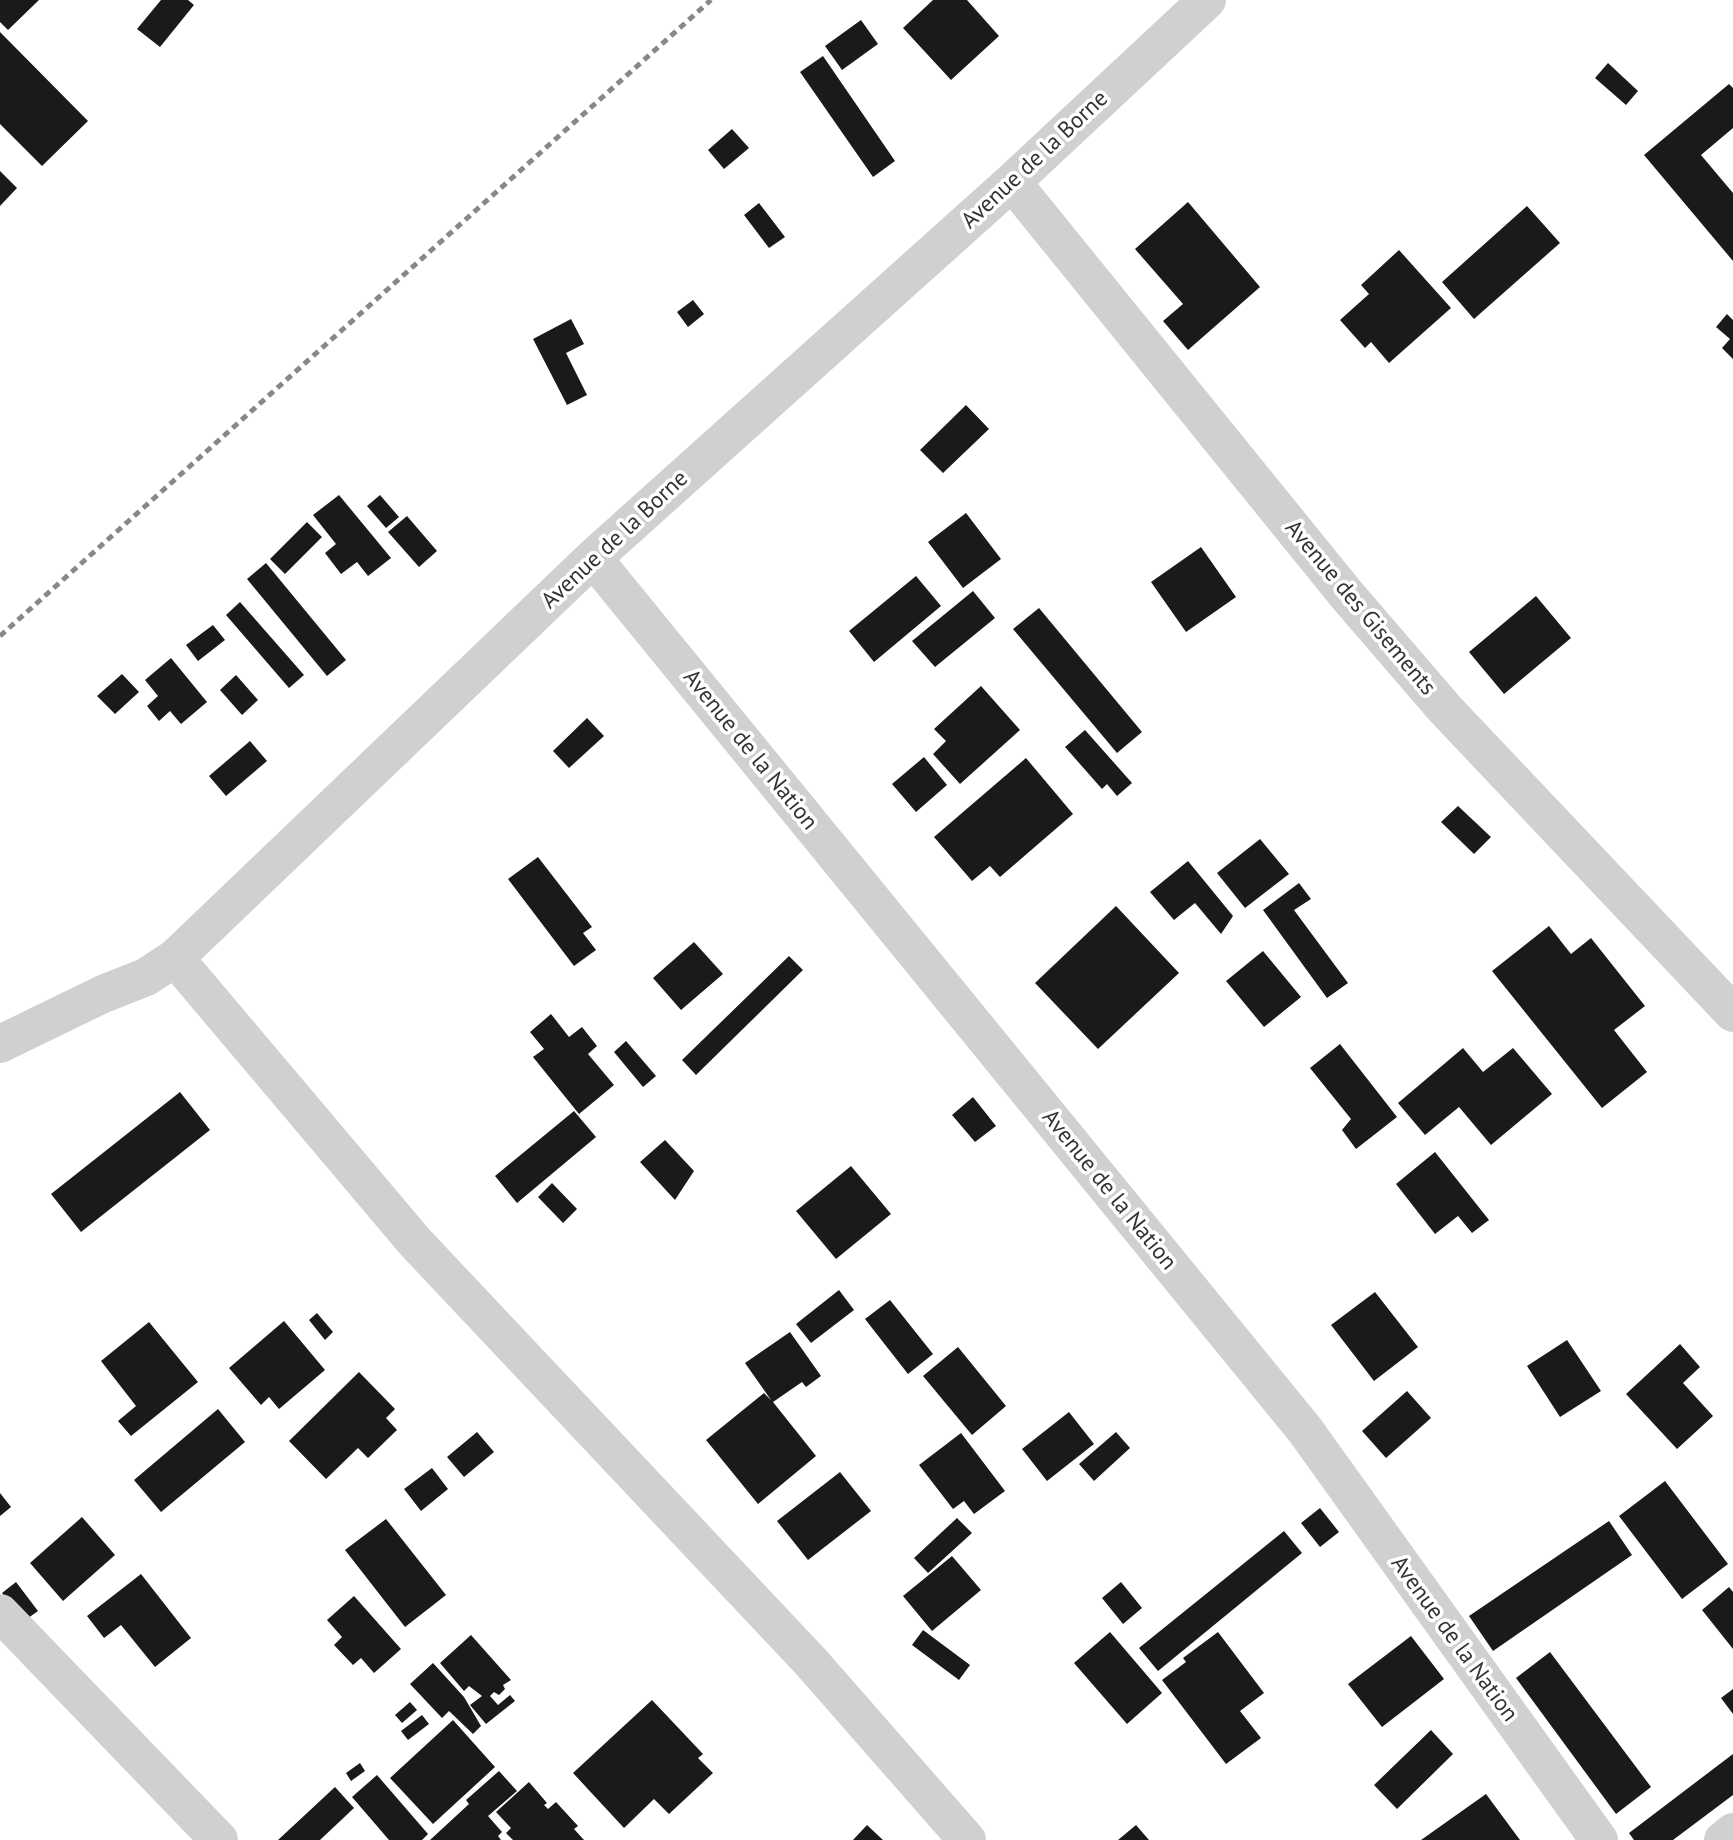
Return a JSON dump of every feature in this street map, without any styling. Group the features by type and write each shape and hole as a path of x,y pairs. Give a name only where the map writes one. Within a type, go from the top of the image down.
{"street":[{"name":"Avenue de la Borne","path":"0,1044 146,977 175,958 593,558 1012,182 1207,0"},
{"name":"Avenue des Gisements","path":"1012,182 1346,594 1427,688 1733,1013"},
{"name":"Avenue de la Nation","path":"593,558 1305,1430 1599,1840"},
{"path":"175,958 415,1242 811,1662 967,1840"},
{"path":"0,1614 219,1840"},
{"path":"1723,1840 1733,1832"}],"building":[{"path":"0,0 39,0 8,30 0,22"},
{"path":"161,0 188,0 194,5 160,47 137,29"},
{"path":"933,0 967,0 999,36 951,80 903,28"},
{"path":"861,20 878,44 842,70 825,46"},
{"path":"0,32 88,121 42,166 0,124"},
{"path":"823,56 895,161 873,177 800,72"},
{"path":"1608,63 1638,91 1626,105 1595,78"},
{"path":"1729,84 1733,88 1733,128 1701,155 1733,193 1733,261 1644,155"},
{"path":"732,129 749,148 724,169 708,150"},
{"path":"0,171 17,188 0,206"},
{"path":"1188,202 1260,287 1188,350 1163,321 1183,304 1135,249"},
{"path":"759,203 785,237 769,248 744,215"},
{"path":"1527,206 1560,243 1474,319 1442,282"},
{"path":"1399,250 1451,308 1389,363 1371,342 1365,348 1340,320 1369,294 1361,285"},
{"path":"693,300 704,314 688,327 677,312"},
{"path":"1727,314 1733,320 1733,359 1722,348 1730,339 1716,327"},
{"path":"571,319 584,344 566,353 587,395 567,405 533,339"},
{"path":"966,405 989,429 943,473 920,450"},
{"path":"339,495 391,558 368,576 357,562 341,574 325,553 336,544 313,515"},
{"path":"380,495 399,517 386,528 367,506"},
{"path":"966,513 1001,559 963,588 928,542"},
{"path":"407,516 437,551 419,567 388,532"},
{"path":"307,522 322,537 285,574 270,559"},
{"path":"1201,547 1236,597 1186,632 1151,582"},
{"path":"266,563 346,660 327,676 247,579"},
{"path":"916,576 941,606 874,662 849,631"},
{"path":"973,591 995,618 935,667 912,641"},
{"path":"1536,596 1571,638 1504,694 1469,652"},
{"path":"240,602 304,675 289,688 226,615"},
{"path":"1039,608 1142,732 1117,753 1013,629"},
{"path":"213,625 225,640 198,661 186,645"},
{"path":"171,658 207,702 181,724 170,711 159,721 147,706 158,696 145,680"},
{"path":"122,674 139,692 115,714 97,696"},
{"path":"236,675 258,700 242,715 220,690"},
{"path":"981,686 1020,730 960,784 933,754 946,741 934,729"},
{"path":"587,718 604,736 569,768 553,751"},
{"path":"1085,730 1132,783 1117,796 1107,784 1102,789 1065,747"},
{"path":"250,741 267,761 226,796 209,776"},
{"path":"924,757 947,785 916,812 892,784"},
{"path":"1026,758 1073,814 1000,877 990,866 972,881 934,837"},
{"path":"1458,806 1491,837 1474,854 1441,822"},
{"path":"1260,839 1289,874 1245,908 1217,873"},
{"path":"538,857 592,927 583,933 596,950 574,966 508,879"},
{"path":"1188,861 1233,916 1221,934 1195,903 1174,920 1150,892"},
{"path":"1299,883 1311,899 1294,910 1348,983 1327,998 1263,910"},
{"path":"1116,906 1179,973 1098,1049 1035,983"},
{"path":"1549,926 1571,954 1591,938 1645,1006 1614,1030 1647,1072 1602,1108 1492,971"},
{"path":"694,942 723,974 681,1010 653,978"},
{"path":"1263,951 1301,997 1264,1027 1226,981"},
{"path":"789,956 803,970 696,1075 682,1060"},
{"path":"551,1014 569,1037 582,1027 597,1046 588,1054 614,1085 579,1114 533,1057 544,1049 530,1032"},
{"path":"626,1041 656,1076 643,1087 614,1052"},
{"path":"1340,1044 1397,1117 1356,1149 1342,1130 1351,1119 1310,1068"},
{"path":"1463,1048 1483,1072 1513,1048 1552,1094 1491,1145 1459,1107 1425,1135 1398,1103"},
{"path":"180,1092 210,1130 81,1232 51,1194"},
{"path":"973,1097 996,1126 975,1142 952,1115"},
{"path":"574,1111 596,1137 517,1203 495,1176"},
{"path":"665,1140 694,1171 675,1200 640,1162"},
{"path":"1435,1152 1489,1220 1472,1233 1458,1216 1435,1234 1396,1184"},
{"path":"851,1166 891,1214 836,1259 796,1211"},
{"path":"552,1183 577,1209 563,1223 538,1197"},
{"path":"839,1290 854,1310 811,1343 796,1324"},
{"path":"1375,1292 1418,1347 1374,1381 1331,1325"},
{"path":"890,1300 933,1354 908,1374 865,1319"},
{"path":"317,1313 333,1332 325,1340 309,1320"},
{"path":"284,1321 325,1370 279,1409 269,1397 261,1405 229,1368"},
{"path":"149,1322 198,1382 131,1436 118,1421 136,1406 101,1361"},
{"path":"790,1332 821,1376 806,1387 802,1382 773,1402 816,1456 758,1504 706,1440 764,1393 771,1400 745,1363"},
{"path":"1567,1340 1601,1391 1560,1417 1527,1366"},
{"path":"1680,1344 1700,1367 1683,1383 1713,1416 1677,1449 1626,1394"},
{"path":"958,1347 1006,1406 972,1435 923,1376"},
{"path":"359,1372 395,1409 386,1418 397,1430 368,1458 358,1448 326,1479 289,1441"},
{"path":"1407,1391 1431,1418 1386,1458 1362,1431"},
{"path":"218,1409 245,1442 161,1512 134,1480"},
{"path":"1069,1412 1094,1444 1047,1481 1022,1449"},
{"path":"477,1432 494,1452 464,1477 447,1457"},
{"path":"1116,1432 1130,1448 1094,1481 1079,1464"},
{"path":"961,1433 1005,1491 974,1514 964,1501 953,1509 919,1465"},
{"path":"432,1468 448,1489 421,1511 404,1489"},
{"path":"840,1472 871,1511 808,1560 777,1521"},
{"path":"1665,1481 1728,1564 1682,1599 1619,1516"},
{"path":"0,1493 11,1507 0,1516"},
{"path":"1320,1508 1339,1532 1320,1547 1301,1523"},
{"path":"82,1517 115,1555 63,1601 30,1563"},
{"path":"957,1518 972,1533 928,1573 914,1558"},
{"path":"386,1519 446,1595 405,1627 345,1550"},
{"path":"1609,1521 1632,1555 1493,1651 1469,1616"},
{"path":"1284,1531 1302,1553 1158,1671 1139,1648"},
{"path":"952,1556 981,1590 932,1631 903,1596"},
{"path":"141,1574 191,1638 155,1667 121,1625 104,1638 87,1616"},
{"path":"16,1582 38,1611 24,1621 2,1593"},
{"path":"1121,1582 1142,1608 1123,1624 1102,1598"},
{"path":"1729,1587 1733,1592 1733,1649 1702,1610"},
{"path":"354,1596 401,1649 374,1673 361,1658 353,1665 334,1645 342,1637 327,1620"},
{"path":"923,1630 970,1665 959,1680 912,1645"},
{"path":"1110,1632 1162,1693 1127,1724 1074,1663"},
{"path":"1218,1632 1264,1693 1240,1711 1261,1738 1226,1764 1162,1680 1186,1662 1183,1658"},
{"path":"471,1635 511,1680 503,1685 505,1689 499,1695 494,1692 490,1696 498,1705 510,1695 515,1701 486,1724 470,1705 482,1696 469,1686 464,1691 440,1663"},
{"path":"1411,1636 1444,1679 1382,1727 1348,1684"},
{"path":"1550,1652 1651,1787 1616,1814 1516,1678"},
{"path":"433,1663 464,1697 481,1726 473,1734 449,1711 442,1718 410,1684"},
{"path":"1733,1689 1733,1714 1721,1698"},
{"path":"652,1700 703,1754 698,1758 713,1773 669,1814 654,1799 624,1828 573,1773"},
{"path":"410,1702 417,1710 402,1723 395,1715"},
{"path":"422,1715 429,1724 408,1740 401,1731"},
{"path":"453,1720 495,1767 433,1824 390,1778"},
{"path":"1431,1730 1453,1754 1397,1809 1374,1785"},
{"path":"1733,1754 1733,1795 1673,1840 1634,1840 1629,1833"},
{"path":"360,1763 365,1771 351,1781 346,1773"},
{"path":"499,1771 517,1791 488,1816 502,1832 498,1836 501,1840 430,1840 469,1804 466,1800"},
{"path":"377,1775 428,1834 422,1840 389,1840 352,1797"},
{"path":"529,1782 547,1803 544,1805 548,1809 556,1802 578,1826 574,1829 584,1840 513,1840 506,1833 511,1828 496,1812"},
{"path":"335,1787 354,1808 320,1840 278,1840"},
{"path":"1486,1794 1520,1840 1421,1840"},
{"path":"867,1825 883,1840 853,1840"},
{"path":"1136,1825 1149,1840 1118,1840"}],"railway":[{"path":"0,636 711,0"}]}
